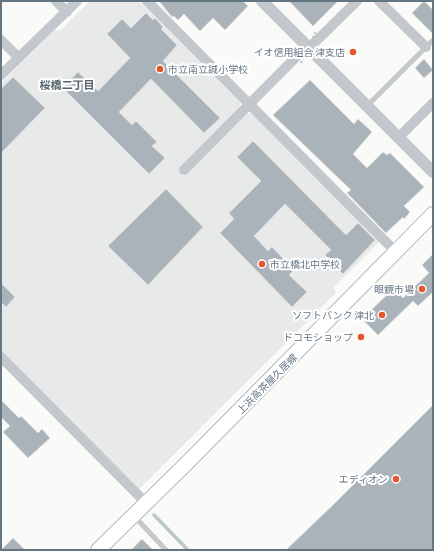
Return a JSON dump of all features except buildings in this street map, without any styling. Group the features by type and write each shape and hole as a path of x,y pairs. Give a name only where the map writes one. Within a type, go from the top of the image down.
{"main road":[{"name":"上浜高茶屋久居線","path":"98,550 190,461 433,214"}],"street":[{"path":"56,1 67,12"},
{"path":"1,76 77,1"},
{"path":"147,1 396,252"},
{"path":"262,1 433,172"},
{"path":"184,170 249,104 357,1"},
{"path":"379,1 429,44"},
{"path":"1,40 19,58"},
{"path":"398,138 433,103"},
{"path":"1,357 146,503"}],"lane":[{"path":"366,106 429,44"},
{"path":"133,516 166,550"}],"path":[{"path":"301,63 316,30"}],"shaded area":[{"path":"90,1 139,1 240,102 240,106 179,169 185,175 246,114 251,113 380,241 334,287 336,293 138,490 1,352 1,83 55,30 60,31"}],"waterway":[{"path":"154,515 188,550"}],"place":[{"name":"イオ信用組合 津支店","path":"353,52"},
{"name":"市立南立誠小学校","path":"160,69"},
{"name":"市立橋北中学校","path":"262,264"},
{"name":"眼鏡市場","path":"422,289"},
{"name":"ソフトバンク 津北","path":"382,315"},
{"name":"ドコモショップ","path":"361,337"},
{"name":"エディオン","path":"396,479"}],"district":[{"name":"桜橋二丁目","path":"67,85"}]}
